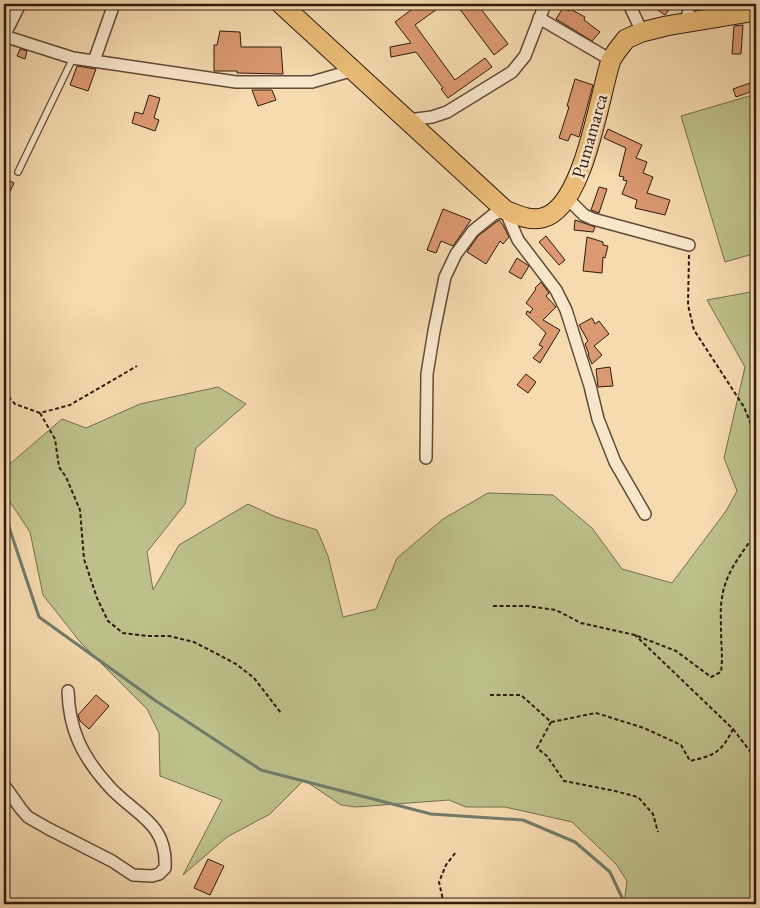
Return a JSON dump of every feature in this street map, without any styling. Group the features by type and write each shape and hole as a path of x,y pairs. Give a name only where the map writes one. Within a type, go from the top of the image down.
{"main road":[{"name":"Pumamarca","path":"280,4 505,210 532,219 544,217 558,209 577,182 611,60 626,40 642,32 756,11"}],"street":[{"path":"20,4 4,36 73,58 236,82 312,82 354,70"},
{"path":"94,61 114,4"},
{"path":"408,120 432,117 447,112 512,72 525,56 545,4"},
{"path":"629,4 642,32"},
{"path":"687,23 689,4"},
{"path":"539,18 611,60"},
{"path":"567,198 584,215 593,219 689,245"},
{"path":"426,458 427,374 445,277 456,254 473,231 494,214 505,210 518,240 556,290 566,310 590,386 598,419 615,462 645,514"},
{"path":"4,785 20,809 28,817 112,861 133,875 152,876 159,874 165,868 163,843 157,832 142,815 108,786 83,750 73,729 68,711 68,691"}],"lane":[{"path":"18,172 73,58"}],"path":[{"path":"689,245 688,305 694,330 744,407 756,437"},
{"path":"4,392 15,404 40,413 70,405 137,366"},
{"path":"40,413 55,439 59,467 66,477 80,510 84,559 97,598 108,621 123,633 170,636 194,642 221,656 236,664 254,678 281,713"},
{"path":"493,606 527,606 556,610 581,622 635,635 676,652 710,677 721,672 722,597 728,577 736,561 756,533"},
{"path":"635,635 733,729 756,759"},
{"path":"490,695 521,695 551,722"},
{"path":"551,722 596,713 644,728 681,745 690,761 713,756 726,742 733,729"},
{"path":"551,722 537,748 547,756 564,781 638,797 653,814 658,832"},
{"path":"444,904 439,882 446,865 456,852"}],"green space":[{"path":"756,94 756,253 725,262 681,116"},
{"path":"756,291 756,904 624,904 627,881 616,864 572,822 505,807 466,807 449,800 356,807 341,805 304,780 270,814 227,837 183,875 222,800 160,776 159,733 147,709 81,643 43,595 30,532 4,493 4,469 62,419 86,428 140,404 218,387 246,404 196,448 185,504 147,552 153,590 179,545 248,504 276,517 317,530 328,556 343,617 376,609 397,558 443,519 488,493 553,495 592,528 622,569 672,583 726,511 737,491 724,458 745,367 707,300"}],"building":[{"path":"419,4 444,4 415,25 455,80 485,58 492,67 448,98 441,89 443,88 416,52 391,57 390,47 411,43 395,22"},
{"path":"456,4 477,4 508,44 494,55"},
{"path":"649,4 673,4 665,15"},
{"path":"563,8 569,11 570,9 585,17 584,20 600,32 592,41 556,19"},
{"path":"743,25 741,54 732,54 734,26"},
{"path":"220,31 240,32 241,47 281,47 283,74 214,71 214,45 217,45"},
{"path":"20,49 27,51 25,59 17,56"},
{"path":"77,66 96,69 88,91 70,85"},
{"path":"575,79 593,85 579,137 571,134 568,141 559,138 569,107 567,106"},
{"path":"750,83 753,91 736,97 733,89"},
{"path":"252,90 272,90 276,100 258,106"},
{"path":"149,95 160,98 154,118 159,120 155,131 132,123 135,112 143,114"},
{"path":"608,129 642,145 636,158 647,162 643,173 653,177 647,193 670,200 665,215 635,208 637,200 622,194 627,181 623,180 624,177 619,176 626,148 604,138"},
{"path":"4,178 14,183 4,204"},
{"path":"599,187 607,189 599,213 591,210"},
{"path":"443,209 471,220 453,246 441,241 436,253 427,250"},
{"path":"499,220 509,237 503,244 500,241 486,264 467,252 478,236"},
{"path":"575,220 595,227 593,232 574,230"},
{"path":"546,236 565,260 559,265 539,242"},
{"path":"587,237 603,242 603,245 608,246 605,258 603,257 602,273 583,271"},
{"path":"517,258 529,266 521,279 509,272"},
{"path":"541,282 549,293 546,296 556,307 543,320 560,330 540,363 533,358 543,347 539,345 546,333 526,314 527,311 531,313 533,309 526,303"},
{"path":"592,318 595,324 599,321 609,334 594,346 602,355 592,364 585,344 588,341 579,325"},
{"path":"610,367 613,386 598,387 596,369"},
{"path":"526,374 536,382 528,393 517,385"},
{"path":"96,695 109,706 89,729 80,721 78,715"},
{"path":"208,859 224,866 210,895 194,888"}],"waterway":[{"path":"4,515 39,617 156,701 261,770 431,814 523,820 575,842 610,872 625,904"}]}
